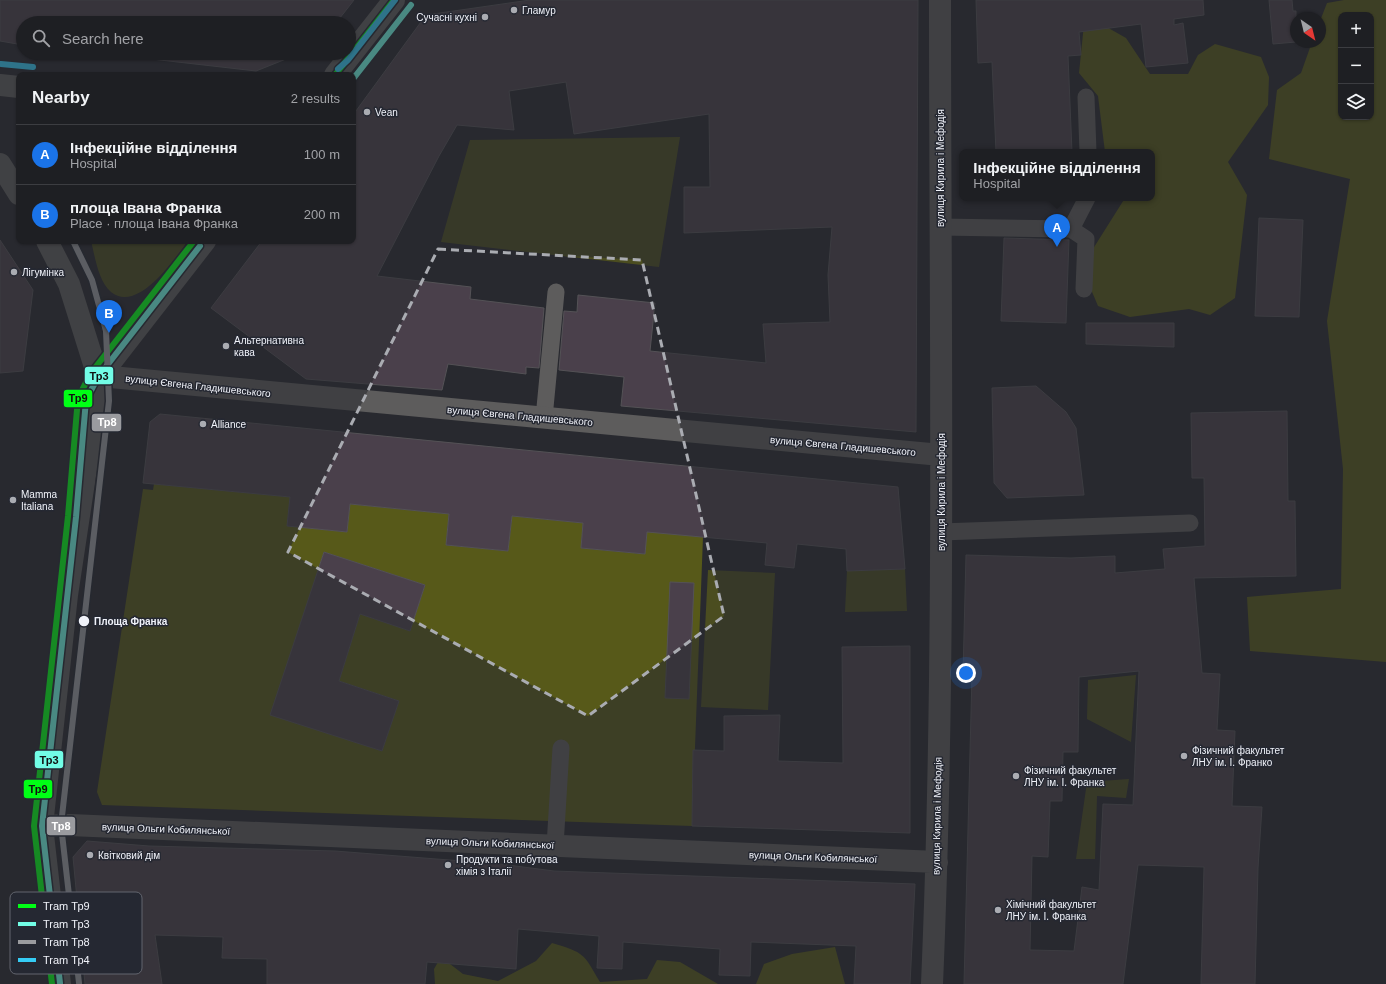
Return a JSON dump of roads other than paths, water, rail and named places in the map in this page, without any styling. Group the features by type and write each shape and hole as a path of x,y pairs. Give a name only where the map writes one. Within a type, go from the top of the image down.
{"main road":[{"path":"356,48 394,0"},
{"path":"337,72 347,60"},
{"path":"0,85 16,87"},
{"path":"0,164 16,189"},
{"path":"49,244 69,284 95,367 100,376"},
{"path":"50,892 42,826 67,595 100,376 203,244"},
{"path":"59,974 60,984"}],"street":[{"name":"вулиця Кирила і Мефодія","path":"932,984 937,862 941,532 940,0"},
{"name":"вулиця Євгена Гладишевського","path":"100,376 940,455"},
{"name":"вулиця Ольги Кобилянської","path":"42,826 78,825 937,862"}],"lane":[{"path":"1086,97 1088,149"},
{"path":"1071,230 1086,201"},
{"path":"940,226 1071,230 1086,239 1084,289"},
{"path":"544,418 556,292"},
{"path":"941,532 1190,523"},
{"path":"555,846 561,748"}],"tram line":[{"name":"Тр9","path":"356,48 394,0"},
{"name":"Тр4","path":"356,50 395,0"},
{"name":"Тр3","path":"356,75 411,5"},
{"name":"Тр9","path":"337,72 347,60"},
{"name":"Тр4","path":"338,69 348,60"},
{"name":"Тр4","path":"1,64 33,67"},
{"name":"Тр8","path":"69,892 61,825 109,401 106,331 92,280 74,244"},
{"name":"Тр9","path":"42,892 34,826 68,516 78,398 91,373 192,244"},
{"name":"Тр3","path":"50,892 42,826 76,517 86,400 98,377 200,246"},
{"name":"Тр9","path":"51,974 52,984"},
{"name":"Тр3","path":"59,974 60,983"},
{"name":"Тр8","path":"78,974 79,983"}],"place":[{"name":"Гламур","path":"514,10"},
{"name":"Сучасні кухні","path":"485,17"},
{"name":"Vean","path":"367,112"},
{"name":"Інфекційне відділення","path":"1057,247"},
{"name":"Лігумінка","path":"14,272"},
{"name":"площа Івана Франка","path":"109,333"},
{"name":"Альтернативна кава","path":"226,346"},
{"name":"Alliance","path":"203,424"},
{"name":"Mamma Italiana","path":"13,500"},
{"name":"Площа Франка","path":"84,621"},
{"name":"Фізичний факультет ЛНУ ім. І. Франко","path":"1184,756"},
{"name":"Фізичний факультет ЛНУ ім. І. Франка","path":"1016,776"},
{"name":"Квітковий дім","path":"90,855"},
{"name":"Продукти та побутова хімія з Італії","path":"448,865"},
{"name":"Хімічний факультет ЛНУ ім. І. Франка","path":"998,910"}]}
